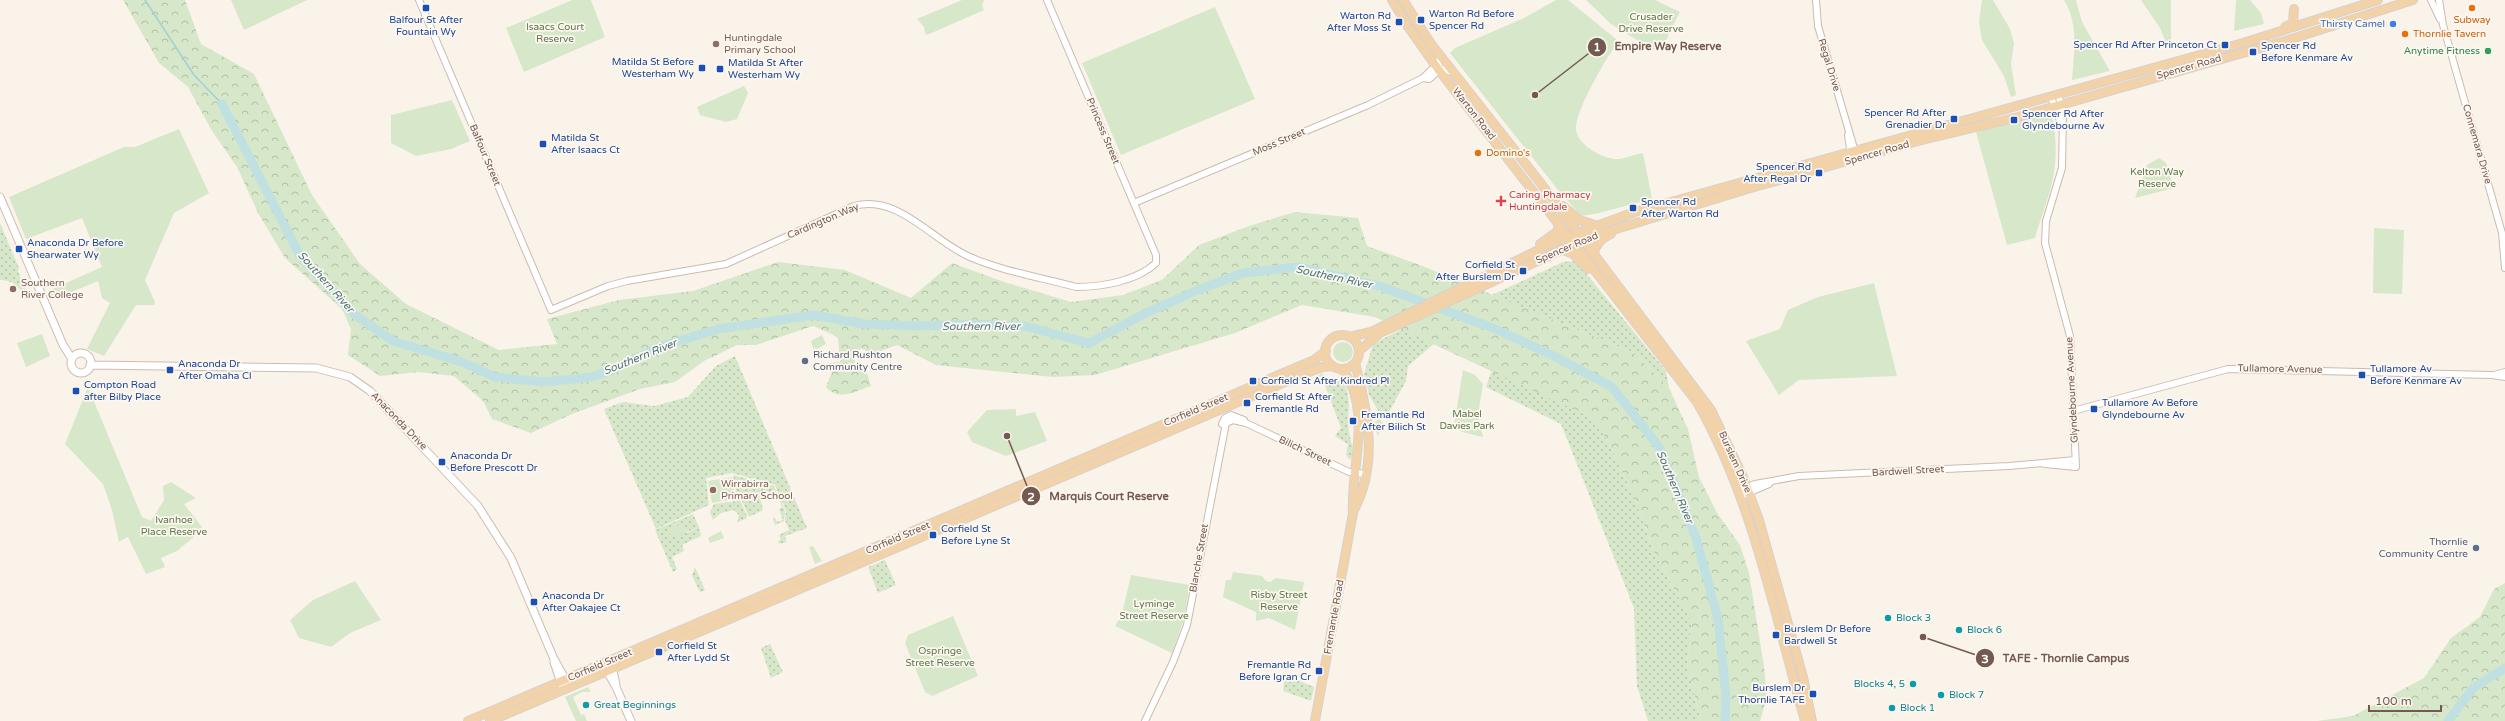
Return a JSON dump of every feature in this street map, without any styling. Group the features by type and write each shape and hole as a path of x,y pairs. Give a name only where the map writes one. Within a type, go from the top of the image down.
{"main road":[{"name":"Warton Road","path":"1392,0 1407,25 1438,69 1558,220 1574,243"},
{"name":"Warton Road","path":"1403,0 1440,55 1539,181 1583,240"},
{"name":"Spencer Road","path":"1359,351 1373,337 1450,297 1574,243 1627,225 1834,164 1853,155 1906,136 2055,96 2207,52 2252,41 2296,23 2354,7 2413,0"},
{"name":"Spencer Road","path":"1450,297 1494,270 1596,225 1809,163 1954,133 2057,105 2270,44 2357,17 2379,3"},
{"path":"2294,9 2296,23 2310,29 2347,17 2357,17"},
{"path":"2207,52 2218,53 2267,40 2270,44"},
{"path":"1464,86 1462,92 1470,110"},
{"path":"1487,114 1491,127 1501,141 1500,148"},
{"path":"1906,136 1912,138 1954,128 1956,129 1954,133"},
{"path":"1809,163 1817,165 1830,162 1834,164"},
{"path":"1539,181 1573,215 1586,224 1596,225"},
{"name":"Anaconda Drive","path":"0,197 63,345 74,357"},
{"path":"1668,203 1672,207 1696,204"},
{"path":"1494,270 1502,263 1552,236 1558,231 1558,220"},
{"path":"1594,254 1595,248 1600,240 1627,225"},
{"name":"Burslem Drive","path":"1583,240 1703,397 1721,429 1748,490 1803,677 1812,721"},
{"name":"Burslem Drive","path":"1574,243 1697,402 1712,428 1740,493 1805,721"},
{"path":"1560,249 1579,259 1605,289 1612,293"},
{"path":"1634,307 1634,314 1642,332"},
{"name":"Spencer Road","path":"1349,337 1371,332 1411,316"},
{"path":"1337,336 1349,337 1356,343 1359,351 1356,363 1342,369 1333,366 1329,362 1326,351 1327,345 1337,336"},
{"name":"Corfield Street","path":"609,667 1314,360 1326,351"},
{"name":"Anaconda Drive","path":"90,361 86,372 77,372 72,368 74,357 81,353 90,361 106,364 306,367 333,371 357,382 382,402 478,506 510,558 565,685"},
{"name":"Fremantle Road","path":"1353,513 1359,502 1366,474 1369,450 1368,416 1356,363"},
{"name":"Corfield Street","path":"468,721 609,667 1304,374 1322,367 1333,366"},
{"name":"Fremantle Road","path":"1315,721 1353,513 1352,501 1359,452 1357,407 1349,378 1342,369"},
{"path":"609,667 631,721"},
{"path":"1794,680 1803,677"},
{"name":"Corfield Street","path":"490,721 565,685"}],"street":[{"name":"Balfour Street","path":"419,0 551,310"},
{"name":"Princess Street","path":"1047,0 1156,255 1156,263"},
{"name":"Regal Drive","path":"1816,0 1818,26 1853,155"},
{"path":"2354,7 2360,0"},
{"name":"Connemara Drive","path":"2431,0 2442,22"},
{"name":"Connemara Drive","path":"2439,0 2442,22 2502,233 2505,268"},
{"path":"1440,55 1438,69 1454,73"},
{"name":"Moss Street","path":"1134,203 1336,119 1423,78 1431,70 1438,69"},
{"name":"Glyndebourne Avenue","path":"2055,96 2062,126 2062,168 2046,221 2045,243 2070,336 2076,467"},
{"name":"Cardington Way","path":"551,310 608,286 627,281 726,264 862,204 872,203 892,208 971,258 1076,287 1092,287 1122,280 1150,269 1156,263"},
{"name":"Tullamore Avenue","path":"2073,411 2228,369 2492,375 2505,377"},
{"name":"Tullamore Avenue","path":"2492,375 2505,372"},
{"name":"Blanche Street","path":"1146,721 1173,662 1187,625 1222,436 1223,421 1228,416 1238,416 1246,423"},
{"name":"Bilich Street","path":"1246,423 1349,472 1366,474"},
{"name":"Bardwell Street","path":"1740,493 1772,482 1799,476 2045,464 2075,460"},
{"name":"Bardwell Street","path":"2045,464 2076,467"}],"green space":[{"path":"123,0 185,0 201,44 254,74 312,195 360,264 406,304 499,350 557,344 547,319 619,300 693,291 778,262 845,270 911,298 952,263 1004,282 1071,302 1123,295 1162,280 1199,245 1249,226 1295,212 1358,218 1367,246 1420,265 1634,353 1669,388 1688,429 1699,477 1717,513 1740,545 1749,573 1764,667 1767,697 1760,721 1701,721 1687,664 1692,622 1655,554 1635,500 1607,439 1590,417 1375,317 1302,305 1235,333 1095,375 1053,377 936,365 897,345 872,354 861,348 854,357 856,366 867,373 871,386 842,395 836,394 826,387 832,372 830,363 840,362 838,337 813,326 756,345 737,345 704,361 675,382 640,389 572,414 531,433 492,419 483,401 454,376 418,372 380,376 348,355 351,329 342,309 285,258 258,213 237,167 212,131 188,87 159,63"},
{"path":"231,0 307,0 244,30"},
{"name":"Isaacs Court Reserve","path":"572,0 591,0 605,37 524,72 506,28"},
{"path":"962,0 984,0 982,5 984,10 927,35 925,33 924,27 917,19"},
{"path":"1556,0 1568,0 1616,39 1616,45 1598,74 1580,112 1576,130 1578,136 1593,151 1613,159 1643,153 1652,199 1599,213 1581,216 1558,190 1450,53 1455,48 1524,18"},
{"name":"Crusader Drive Reserve","path":"1586,0 1655,0 1680,12 1665,42 1659,49 1653,50 1611,24"},
{"path":"1982,0 1993,0 2010,29 2014,43 2011,64 2016,95 2011,97 2004,76 1982,40 1979,22"},
{"path":"2064,0 2076,0 2082,22 2110,71 2072,80 2074,29 2069,9"},
{"path":"2141,0 2171,0 2171,49 2169,50 2160,28"},
{"path":"2236,0 2250,0 2261,13 2264,24 2234,31"},
{"path":"1215,7 1255,99 1121,155 1082,63"},
{"path":"744,86 748,93 737,119 726,122 700,115 697,107"},
{"path":"452,100 470,141 451,149 416,156 391,143 391,115"},
{"path":"2049,112 2054,123 2056,150 2051,188 2035,238 2007,245 1976,132"},
{"path":"179,129 209,193 174,213 145,280 155,302 154,305 136,305 104,356 87,349 110,303 102,298 98,281 52,300 48,291 102,267 82,218 26,239 9,197 124,147 135,147"},
{"name":"Kelton Way Reserve","path":"2159,158 2166,163 2174,188 2135,198 2147,165"},
{"path":"0,223 19,268 18,271 29,300 24,299 21,291 16,285 9,281 0,280"},
{"path":"2374,228 2404,230 2402,294 2373,293"},
{"path":"1576,261 1666,371 1669,388 1634,353 1492,295 1563,262"},
{"path":"1874,283 1897,376 1799,380 1779,395 1746,341 1780,329 1788,310 1818,297"},
{"path":"1402,329 1434,344 1408,366 1406,381 1389,412 1379,412 1369,395 1364,374 1373,344"},
{"path":"42,334 50,356 26,367 17,343"},
{"path":"822,335 826,344 817,349 813,348 811,341"},
{"path":"1343,342 1350,345 1353,352 1350,359 1343,362 1336,359 1333,352 1336,345"},
{"path":"735,356 807,528 785,536 787,544 786,542 779,544 778,541 781,540 779,535 789,530 785,520 786,511 775,485 732,473 706,478 709,505 656,529 604,409 623,402 654,406 688,397 716,366"},
{"name":"Mabel Davies Park","path":"1463,370 1475,375 1483,384 1478,415 1483,437 1462,432 1454,426"},
{"path":"1492,370 1590,417 1607,439 1635,500 1655,554 1692,622 1687,664 1701,721 1648,721 1637,686 1634,608 1561,424 1486,387"},
{"path":"1322,373 1328,378 1342,379 1346,387 1349,400 1349,434 1353,452 1350,460 1346,455 1348,444 1335,436 1341,428 1323,380 1318,376"},
{"name":"Ivanhoe Place Reserve","path":"88,387 142,517 151,521 164,500 163,486 171,482 196,498 184,504 202,527 201,531 177,551 161,558 165,567 146,574 128,537 119,542 112,510 103,484 65,444"},
{"path":"1016,409 1016,416 1035,412 1047,441 1006,456 972,442 967,432 987,410"},
{"path":"1379,419 1383,423 1378,436 1373,424"},
{"path":"733,475 774,486 785,511 784,521 775,525 773,519 775,518 777,522 783,520 779,509 782,507 775,491 760,497 763,510 749,517 740,497 737,497"},
{"path":"732,477 735,499 712,503 708,481"},
{"path":"746,478 750,480 752,484 750,488 746,490 742,488 740,484 742,480"},
{"path":"739,498 747,516 746,519 737,522 739,515 734,510 721,513 713,520 710,512 714,504 737,501"},
{"path":"693,514 699,527 701,536 682,545 684,551 672,557 677,569 673,572 655,530"},
{"path":"681,524 685,532 671,538 668,530"},
{"path":"721,531 724,538 710,543 708,538"},
{"path":"813,546 822,561 815,564 809,547"},
{"path":"885,560 896,585 878,593 868,567"},
{"path":"695,567 705,590 700,592 692,576"},
{"name":"Risby Street Reserve","path":"1233,572 1262,576 1266,581 1270,582 1276,578 1304,582 1295,630 1269,618 1256,621 1256,612 1223,597 1226,580 1231,580"},
{"name":"Lyminge Street Reserve","path":"1131,575 1190,585 1183,622 1172,653 1115,626 1122,614"},
{"path":"355,581 381,620 350,633 331,647 299,638 290,620 313,600"},
{"path":"2505,583 2505,721 2317,721 2353,716 2424,678 2451,638 2480,617 2494,589"},
{"name":"Ospringe Street Reserve","path":"953,616 978,676 932,696 925,692 905,643 908,635"},
{"path":"770,644 783,672 771,678 761,648"},
{"path":"1285,675 1314,687 1311,701 1283,691"},
{"path":"588,687 591,692 582,692 573,697 581,715 584,714 587,721 576,721 565,697"}],"waterway":[{"name":"Southern River","path":"145,0 194,75 222,104"},
{"name":"Southern River","path":"222,104 300,256 354,314 393,341 462,362 495,377 543,382 592,377 614,369 659,347 718,329 814,315 864,324 917,326 973,324 1024,326 1089,343 1146,313 1198,290 1243,273 1298,267 1379,286 1493,328 1554,356 1612,387 1659,447 1696,538 1718,619 1726,696 1725,721"},
{"path":"2448,721 2474,687 2505,668"}],"place":[{"name":"Balfour St After Fountain Wy","path":"426,8"},
{"name":"Subway","path":"2472,8"},
{"name":"Warton Rd Before Spencer Rd","path":"1421,20"},
{"name":"Warton Rd After Moss St","path":"1399,22"},
{"name":"Thirsty Camel","path":"2393,24"},
{"name":"Thornlie Tavern","path":"2405,34"},
{"name":"Huntingdale Primary School","path":"716,44"},
{"name":"Spencer Rd After Princeton Ct","path":"2225,45"},
{"name":"Anytime Fitness","path":"2488,51"},
{"name":"Spencer Rd Before Kenmare Av","path":"2253,52"},
{"name":"Matilda St Before Westerham Wy","path":"702,68"},
{"name":"Matilda St After Westerham Wy","path":"720,69"},
{"name":"Empire Way Reserve","path":"1535,95"},
{"name":"Spencer Rd After Grenadier Dr","path":"1954,119"},
{"name":"Spencer Rd After Glyndebourne Av","path":"2014,120"},
{"name":"Matilda St After Isaacs Ct","path":"543,144"},
{"name":"Domino's","path":"1478,153"},
{"name":"Spencer Rd After Regal Dr","path":"1819,173"},
{"name":"Caring Pharmacy Huntingdale","path":"1501,201"},
{"name":"Spencer Rd After Warton Rd","path":"1633,208"},
{"name":"Anaconda Dr Before Shearwater Wy","path":"19,249"},
{"name":"Corfield St After Burslem Dr","path":"1523,271"},
{"name":"Southern River College","path":"13,289"},
{"name":"Richard Rushton Community Centre","path":"805,361"},
{"name":"Anaconda Dr After Omaha Cl","path":"170,370"},
{"name":"Tullamore Av Before Kenmare Av","path":"2362,375"},
{"name":"Corfield St After Kindred Pl","path":"1253,381"},
{"name":"Compton Road after Bilby Place","path":"76,391"},
{"name":"Corfield St After Fremantle Rd","path":"1247,403"},
{"name":"Tullamore Av Before Glyndebourne Av","path":"2094,409"},
{"name":"Fremantle Rd After Bilich St","path":"1353,421"},
{"name":"Marquis Court Reserve","path":"1007,436"},
{"name":"Anaconda Dr Before Prescott Dr","path":"442,462"},
{"name":"Wirrabirra Primary School","path":"713,490"},
{"name":"Corfield St Before Lyne St","path":"933,535"},
{"name":"Thornlie Community Centre","path":"2476,548"},
{"name":"Anaconda Dr After Oakajee Ct","path":"534,602"},
{"name":"Block 3","path":"1888,618"},
{"name":"Block 6","path":"1959,630"},
{"name":"Burslem Dr Before Bardwell St","path":"1776,635"},
{"name":"TAFE - Thornlie Campus","path":"1923,637"},
{"name":"Corfield St After Lydd St","path":"659,652"},
{"name":"Fremantle Rd Before Igran Cr","path":"1319,671"},
{"name":"Blocks 4, 5","path":"1913,684"},
{"name":"Burslem Dr Thornlie TAFE","path":"1813,694"},
{"name":"Block 7","path":"1941,695"},
{"name":"Great Beginnings","path":"586,705"},
{"name":"Block 1","path":"1892,708"}]}
